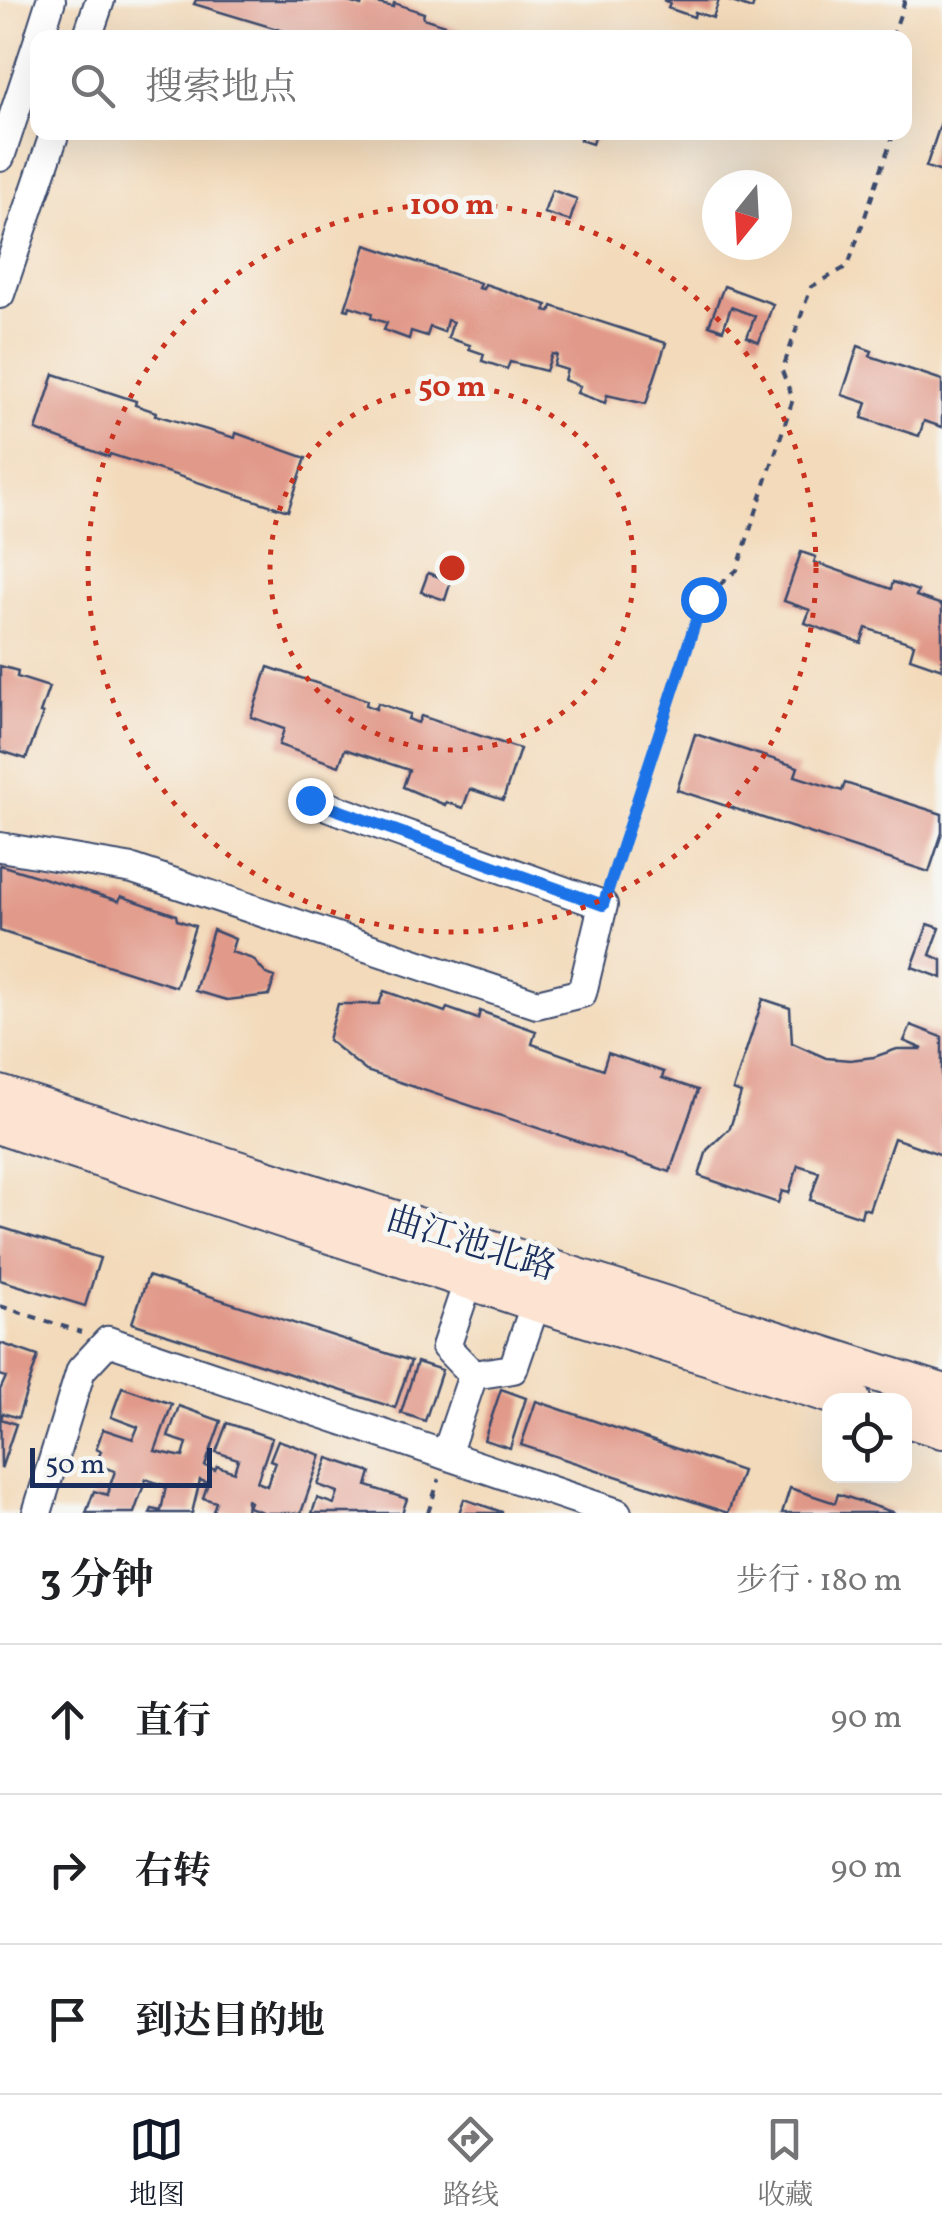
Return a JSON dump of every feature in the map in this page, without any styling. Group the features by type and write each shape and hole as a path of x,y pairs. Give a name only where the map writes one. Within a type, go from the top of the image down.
{"main road":[{"name":"曲江池北路","path":"0,1096 942,1392"},
{"name":"曲江池北路","path":"0,1125 536,1302 828,1393"},
{"path":"912,1420 942,1429"}],"street":[{"path":"41,30 51,0"},
{"path":"90,30 100,0"},
{"path":"0,157 30,65"},
{"path":"0,294 52,140"},
{"path":"0,847 133,868 537,1004 582,993 603,905 310,800"},
{"path":"469,1280 446,1347 472,1375"},
{"path":"472,1375 513,1369 536,1302"},
{"path":"37,1513 82,1370 108,1341 617,1513"},
{"path":"446,1456 472,1375"}],"path":[{"path":"895,30 905,0"},
{"path":"603,905 703,599 737,570 794,398 782,371 811,287 848,266 891,140"},
{"path":"0,1306 108,1341"},
{"path":"428,1513 446,1456"}],"building":[{"path":"196,0 342,0 361,6 363,0 393,7 394,3 460,30 280,30 194,4"},
{"path":"663,0 719,0 713,18 695,12 694,17 668,8 670,3"},
{"path":"726,0 755,0 752,9"},
{"path":"942,122 942,172 926,167"},
{"path":"552,190 577,199 570,221 544,213"},
{"path":"366,245 480,283 478,288 483,289 485,284 547,305 545,311 550,312 552,306 666,343 646,404 607,395 605,403 577,393 580,386 564,380 567,370 554,366 557,355 552,354 546,371 510,362 507,369 482,361 484,354 448,338 453,322 447,320 444,332 430,327 427,336 411,331 409,339 384,330 387,323 371,318 372,313 350,306 345,309"},
{"path":"724,286 773,304 759,342 747,337 755,316 731,307 723,330 709,325"},
{"path":"858,346 872,351 870,356 942,380 942,427 924,421 919,436 862,418 867,403 842,395"},
{"path":"54,374 136,401 135,405 156,412 155,415 235,438 236,433 306,458 288,511 110,454 109,457 36,430"},
{"path":"801,552 816,557 814,562 891,589 893,582 942,605 942,669 910,658 914,644 866,628 861,643 805,623 810,610 784,601"},
{"path":"428,573 451,581 445,600 421,592"},
{"path":"0,666 18,671 17,677 49,687 26,759 1,751"},
{"path":"268,667 367,700 366,705 376,709 378,703 410,714 408,719 418,723 421,716 520,749 503,800 470,789 463,808 446,802 445,805 403,787 409,770 345,749 339,766 279,745 284,729 251,717"},
{"path":"695,734 798,767 795,776 842,791 845,783 942,814 942,833 929,872 677,790"},
{"path":"0,865 119,901 121,896 176,915 177,920 195,926 176,987 0,931"},
{"path":"928,924 940,928 930,955 942,960 942,978 912,967"},
{"path":"213,930 235,939 231,952 253,959 266,974 275,977 269,995 227,1000 195,991"},
{"path":"384,991 478,1019 480,1011 536,1031 532,1044 603,1069 608,1053 664,1072 662,1078 698,1090 670,1172 366,1071 328,1040 338,1004 379,1004"},
{"path":"763,999 790,1008 792,1043 826,1058 850,1060 897,1049 923,1049 904,1041 911,1025 942,1037 942,1155 894,1138 869,1210 863,1208 861,1217 810,1200 819,1172 798,1165 789,1193 782,1191 778,1203 699,1176 707,1150 730,1128 741,1093 733,1090"},
{"path":"0,1227 100,1258 85,1306 0,1280"},
{"path":"148,1276 411,1361 395,1408 132,1323"},
{"path":"0,1343 38,1356 18,1418 3,1413 1,1419 16,1424 1,1469 0,1390 6,1377 0,1375"},
{"path":"417,1362 442,1370 425,1421 401,1413"},
{"path":"122,1387 172,1404 155,1451 183,1457 187,1443 168,1437 179,1406 221,1421 205,1466 215,1470 217,1466 234,1472 238,1459 216,1452 227,1423 272,1438 257,1482 267,1486 275,1462 270,1460 278,1440 321,1455 301,1513 265,1513 248,1507 247,1500 246,1513 216,1513 216,1502 203,1498 208,1483 200,1480 192,1513 150,1513 152,1509 161,1511 166,1486 146,1479 134,1513 86,1513 94,1491 107,1495 115,1471 96,1465 101,1451 96,1449 103,1429 133,1439 138,1427 111,1417"},
{"path":"501,1389 526,1398 510,1448 484,1440"},
{"path":"536,1401 742,1471 728,1513 521,1445"},
{"path":"328,1458 371,1472 367,1486 407,1499 402,1513 312,1513 317,1498 334,1504 338,1492 318,1485"},
{"path":"790,1488 835,1503 838,1494 895,1513 782,1513"},
{"path":"464,1499 502,1512 502,1513 459,1513"}],"route":[{"path":"310,800 603,905 703,599"}]}
